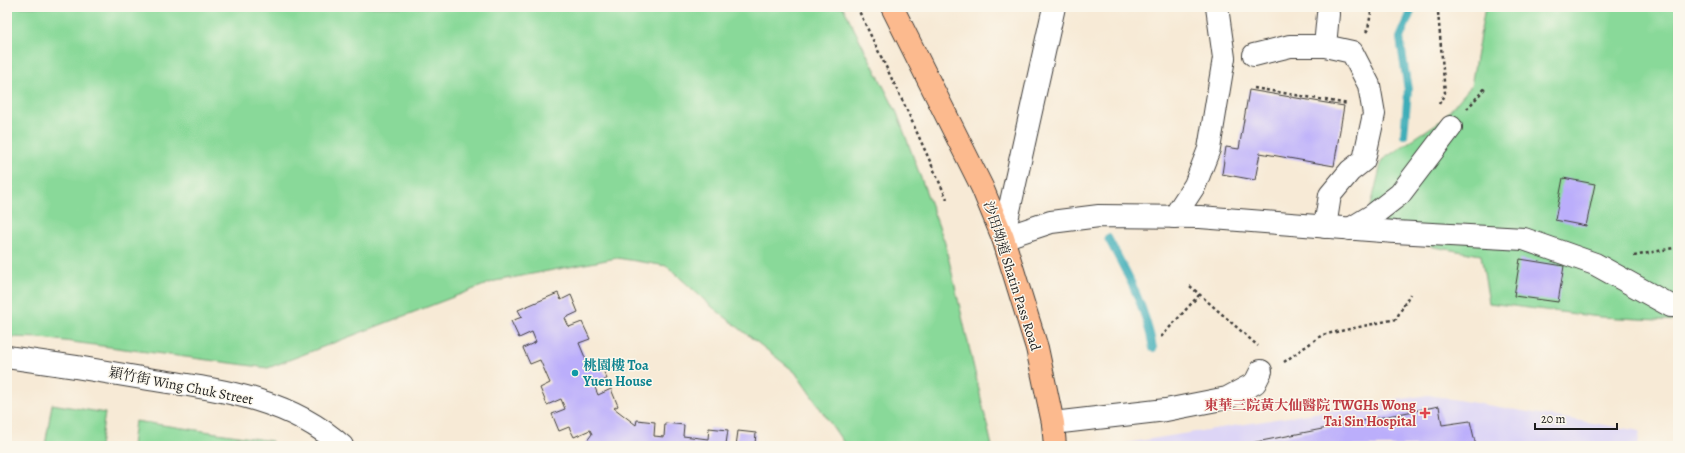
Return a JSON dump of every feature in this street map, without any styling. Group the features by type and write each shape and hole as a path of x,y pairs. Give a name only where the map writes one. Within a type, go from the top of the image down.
{"main road":[{"name":"沙田坳道 Shatin Pass Road","path":"892,7 982,187 1003,238 1037,348 1053,423 1055,446"}],"lane":[{"path":"1003,238 1054,7"},
{"path":"1174,217 1195,185 1209,149 1224,58 1217,7"},
{"path":"1325,46 1328,14"},
{"path":"1254,55 1290,46 1325,46 1352,52 1369,85 1374,114 1364,160 1350,171 1330,195 1325,227"},
{"path":"1350,229 1373,215 1400,194 1451,127"},
{"path":"1003,238 1052,222 1099,216 1200,217 1350,229 1524,239 1595,264 1670,306 1678,306"},
{"name":"穎竹街 Wing Chuk Street","path":"7,357 58,364 240,395 274,405 307,419 342,446"},
{"path":"1053,423 1166,410 1219,400 1227,398 1258,377"}],"path":[{"path":"857,7 905,106 947,198"},
{"path":"1439,7 1438,12 1445,93 1439,106"},
{"path":"1254,88 1349,104"},
{"path":"1633,256 1678,247"},
{"path":"1190,286 1262,349 1258,377"},
{"path":"1161,337 1200,294"},
{"path":"1258,377 1322,335 1396,319 1410,294"}],"shaded area":[{"name":"東華三院黃大仙醫院 TWGHs Wong Tai Sin Hospital","path":"1428,395 1640,431 1638,446 1107,446"}],"green space":[{"path":"7,7 843,7 897,113 945,243 992,446 846,446 795,372 711,306 667,266 617,258 495,281 268,368 42,338 7,337"},
{"path":"1485,7 1678,7 1678,321 1600,317 1489,303 1481,255 1364,235 1382,160 1442,120 1471,86"},
{"path":"52,404 105,413 100,446 45,446"},
{"path":"135,421 272,441 271,446 132,446"}],"building":[{"path":"1249,90 1344,106 1334,166 1260,153 1255,180 1222,174 1226,147 1239,149"},
{"path":"1563,178 1595,184 1586,226 1555,220"},
{"path":"1520,259 1564,266 1558,302 1514,296"},
{"name":"桃園樓 Toa Yuen House","path":"558,293 561,300 571,295 578,312 565,318 569,327 582,322 590,339 579,343 589,367 600,363 607,379 594,385 598,395 611,389 618,406 614,408 636,425 637,420 655,422 654,436 664,437 665,423 684,425 683,436 708,439 709,428 728,430 726,444 735,446 583,446 592,434 590,430 574,437 569,427 559,431 552,414 565,409 561,399 547,405 540,388 550,383 540,360 530,364 523,348 536,342 532,332 519,338 511,321 522,317 518,310"},
{"path":"1439,406 1442,425 1470,421 1476,446 1236,446"},
{"path":"738,431 756,433 755,444 763,446 736,446"}],"waterway":[{"path":"1404,135 1408,90 1400,38 1413,7"},
{"path":"1108,238 1141,305 1153,348"}],"place":[{"name":"桃園樓 Toa Yuen House","path":"575,373"},
{"name":"東華三院黃大仙醫院 TWGHs Wong Tai Sin Hospital","path":"1425,413"}]}
